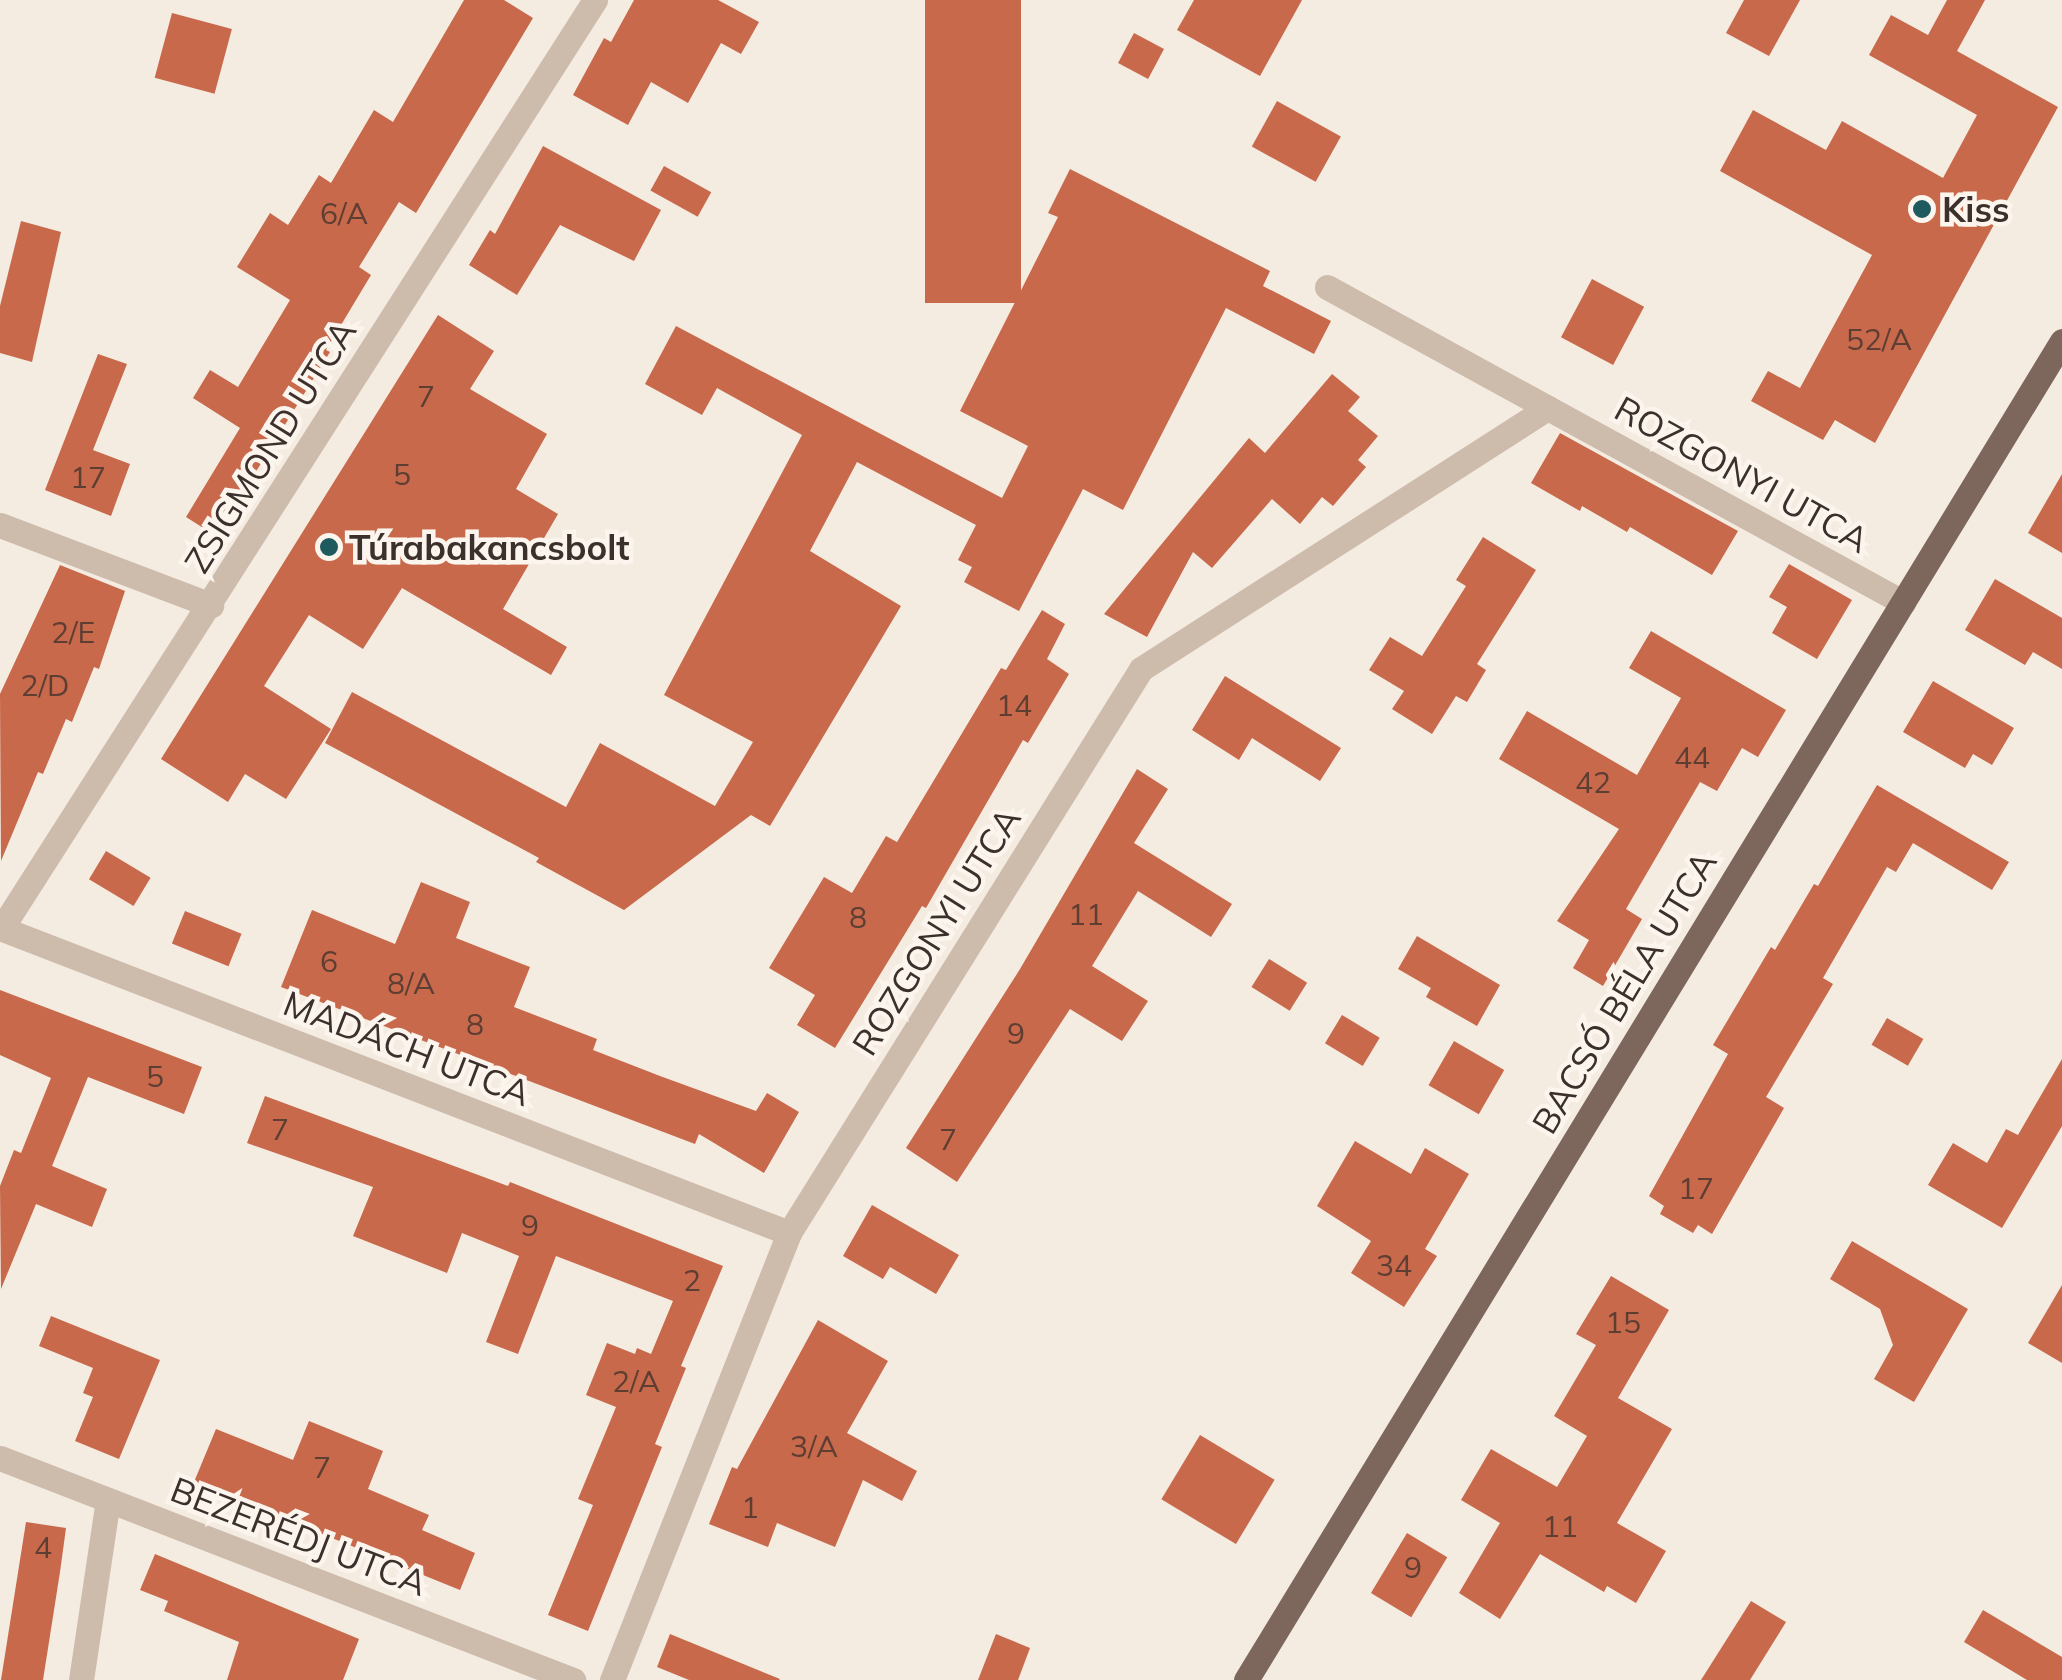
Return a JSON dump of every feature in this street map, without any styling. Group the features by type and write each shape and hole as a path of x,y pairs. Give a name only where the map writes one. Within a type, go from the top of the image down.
{"main road":[{"name":"BACSÓ BÉLA UTCA","path":"1246,1680 2062,342"}],"street":[{"name":"ZSIGMOND UTCA","path":"1,928 595,0"},
{"name":"ROZGONYI UTCA","path":"1327,286 1903,602"},
{"name":"ROZGONYI UTCA","path":"612,1680 790,1232 1141,669 1548,408"},
{"path":"0,525 211,604"},
{"name":"MADÁCH UTCA","path":"1,928 790,1232"},
{"name":"BEZERÉDJ UTCA","path":"0,1458 573,1680"},
{"path":"81,1680 108,1500"}],"building":[{"path":"464,0 504,0 533,18 416,213 399,202 359,267 371,275 326,350 330,352 216,536 186,517 240,428 193,398 210,370 238,387 290,300 237,267 270,213 288,225 319,175 331,183 374,110 393,122"},
{"path":"634,0 718,0 759,22 741,54 721,43 688,103 651,82 628,125 573,95 604,38 611,42"},
{"path":"925,0 1021,0 1021,303 925,303"},
{"path":"1194,0 1302,0 1260,76 1177,30"},
{"path":"1744,0 1800,0 1769,56 1726,33"},
{"path":"1947,0 1985,0 1957,51 2058,107 1875,443 1835,420 1823,440 1751,401 1768,371 1800,388 1872,255 1720,171 1753,110 1826,150 1842,121 1943,178 1977,115 1869,55 1891,15 1928,35"},
{"path":"172,13 232,29 215,94 155,78"},
{"path":"1134,33 1164,49 1148,79 1118,63"},
{"path":"1277,101 1341,136 1316,182 1252,146"},
{"path":"543,146 661,210 634,261 560,225 517,295 469,265 490,230 495,234"},
{"path":"664,166 711,192 698,217 650,190"},
{"path":"1070,169 1270,271 1263,286 1331,321 1314,354 1226,308 1123,510 1083,489 1019,611 964,582 972,567 958,560 976,525 857,462 810,551 901,606 770,826 751,815 624,910 536,862 539,858 325,743 352,692 566,807 600,743 715,806 753,742 664,695 802,435 717,388 702,415 645,384 676,326 1002,498 1028,446 960,411 1058,217 1048,213"},
{"path":"21,221 61,232 32,362 0,353 0,306"},
{"path":"1592,279 1644,307 1613,365 1561,337"},
{"path":"438,315 494,351 470,389 547,434 516,489 558,514 503,609 567,647 551,675 402,588 363,649 309,615 264,686 331,729 286,799 245,774 228,802 161,759"},
{"path":"98,354 127,364 93,450 130,464 111,516 45,490"},
{"path":"1332,374 1360,397 1348,411 1378,436 1358,460 1366,467 1333,506 1322,497 1300,524 1272,499 1212,568 1193,552 1147,637 1104,614 1249,438 1265,453"},
{"path":"1560,433 1738,531 1712,575 1630,527 1627,532 1531,483"},
{"path":"2062,474 2062,553 2028,533"},
{"path":"1483,537 1536,570 1477,664 1486,670 1467,702 1456,696 1432,734 1392,709 1404,691 1369,670 1390,637 1422,656 1466,586 1456,580"},
{"path":"1789,564 1852,600 1817,659 1772,633 1787,607 1769,597"},
{"path":"60,565 125,591 99,669 94,667 72,722 66,719 43,774 38,772 1,861 0,694"},
{"path":"1995,579 2062,618 2062,669 2033,652 2025,665 1965,630"},
{"path":"1042,610 1065,624 1047,659 1069,674 1028,743 1023,740 926,908 922,906 835,1048 797,1025 815,995 769,968 824,877 852,893 886,836 897,842 1001,668 1006,670"},
{"path":"1651,631 1786,710 1758,757 1742,748 1717,791 1700,782 1626,909 1642,919 1603,986 1573,968 1589,940 1557,921 1619,829 1499,759 1527,711 1637,775 1681,698 1629,668"},
{"path":"1225,676 1341,748 1320,781 1252,738 1239,760 1192,730"},
{"path":"1933,681 2014,728 1992,765 1973,754 1965,768 1903,732"},
{"path":"1137,769 1168,789 1134,843 1232,904 1211,937 1138,891 1092,966 1148,1001 1122,1041 1070,1009 957,1182 906,1148 1020,969"},
{"path":"1877,785 2009,862 1992,890 1913,843 1896,872 1887,867 1823,978 1833,984 1766,1097 1784,1108 1712,1234 1698,1225 1693,1233 1660,1214 1664,1206 1649,1196 1728,1054 1713,1045 1771,947 1775,950 1814,884 1818,886"},
{"path":"106,851 151,878 134,906 89,879"},
{"path":"421,882 470,902 456,938 530,967 514,1007 597,1039 593,1050 660,1076 756,1111 767,1093 799,1112 764,1173 699,1134 695,1144 281,987 312,910 395,944"},
{"path":"185,911 242,934 228,966 172,943"},
{"path":"1417,936 1500,985 1477,1026 1426,997 1431,988 1398,969"},
{"path":"1269,959 1307,983 1290,1011 1252,987"},
{"path":"0,990 202,1067 184,1114 88,1077 52,1166 107,1189 92,1227 36,1204 1,1289 0,1186 14,1150 21,1153 51,1078 0,1055"},
{"path":"1342,1015 1380,1038 1363,1066 1325,1043"},
{"path":"1887,1018 1923,1039 1908,1066 1872,1045"},
{"path":"1454,1041 1504,1070 1479,1114 1428,1085"},
{"path":"2062,1059 2062,1126 2002,1228 1928,1185 1953,1143 1987,1163 2006,1129 2018,1135"},
{"path":"265,1096 508,1186 510,1182 723,1266 681,1366 686,1368 655,1444 662,1447 588,1631 548,1615 593,1505 578,1499 616,1407 586,1395 607,1343 635,1354 637,1348 651,1354 673,1301 556,1256 518,1354 486,1342 519,1256 462,1233 447,1273 353,1236 373,1187 247,1143"},
{"path":"1355,1141 1411,1174 1425,1148 1469,1174 1425,1249 1437,1256 1404,1307 1351,1273 1371,1241 1317,1206"},
{"path":"872,1205 959,1255 936,1294 890,1267 883,1279 843,1256"},
{"path":"1852,1241 1968,1309 1914,1402 1874,1379 1893,1345 1880,1309 1830,1279"},
{"path":"1611,1276 1669,1310 1618,1398 1672,1429 1617,1523 1666,1551 1636,1603 1607,1586 1604,1592 1540,1554 1500,1619 1459,1593 1500,1523 1461,1500 1491,1449 1557,1487 1587,1436 1554,1416 1596,1345 1576,1334"},
{"path":"2062,1285 2062,1363 2028,1343"},
{"path":"51,1316 160,1360 119,1459 75,1441 93,1397 83,1393 93,1368 39,1346"},
{"path":"818,1320 888,1361 847,1433 917,1471 902,1501 863,1480 835,1547 777,1523 768,1547 709,1524 732,1467 737,1469"},
{"path":"309,1421 383,1451 368,1489 429,1515 422,1530 475,1553 460,1590 194,1482 216,1429 293,1460"},
{"path":"1200,1435 1275,1480 1236,1544 1161,1499"},
{"path":"26,1522 66,1528 43,1680 1,1680"},
{"path":"1407,1533 1447,1557 1411,1617 1371,1593"},
{"path":"155,1554 359,1639 343,1680 227,1680 239,1642 164,1611 168,1601 140,1590"},
{"path":"1751,1601 1786,1622 1750,1680 1701,1680"},
{"path":"1983,1610 2062,1657 2062,1680 2027,1680 1964,1642"},
{"path":"670,1634 780,1679 689,1680 657,1667"},
{"path":"996,1634 1030,1648 1018,1680 978,1680"}],"place":[{"name":"Kiss","path":"1922,209"},
{"name":"Túrabakancsbolt","path":"329,547"}]}
